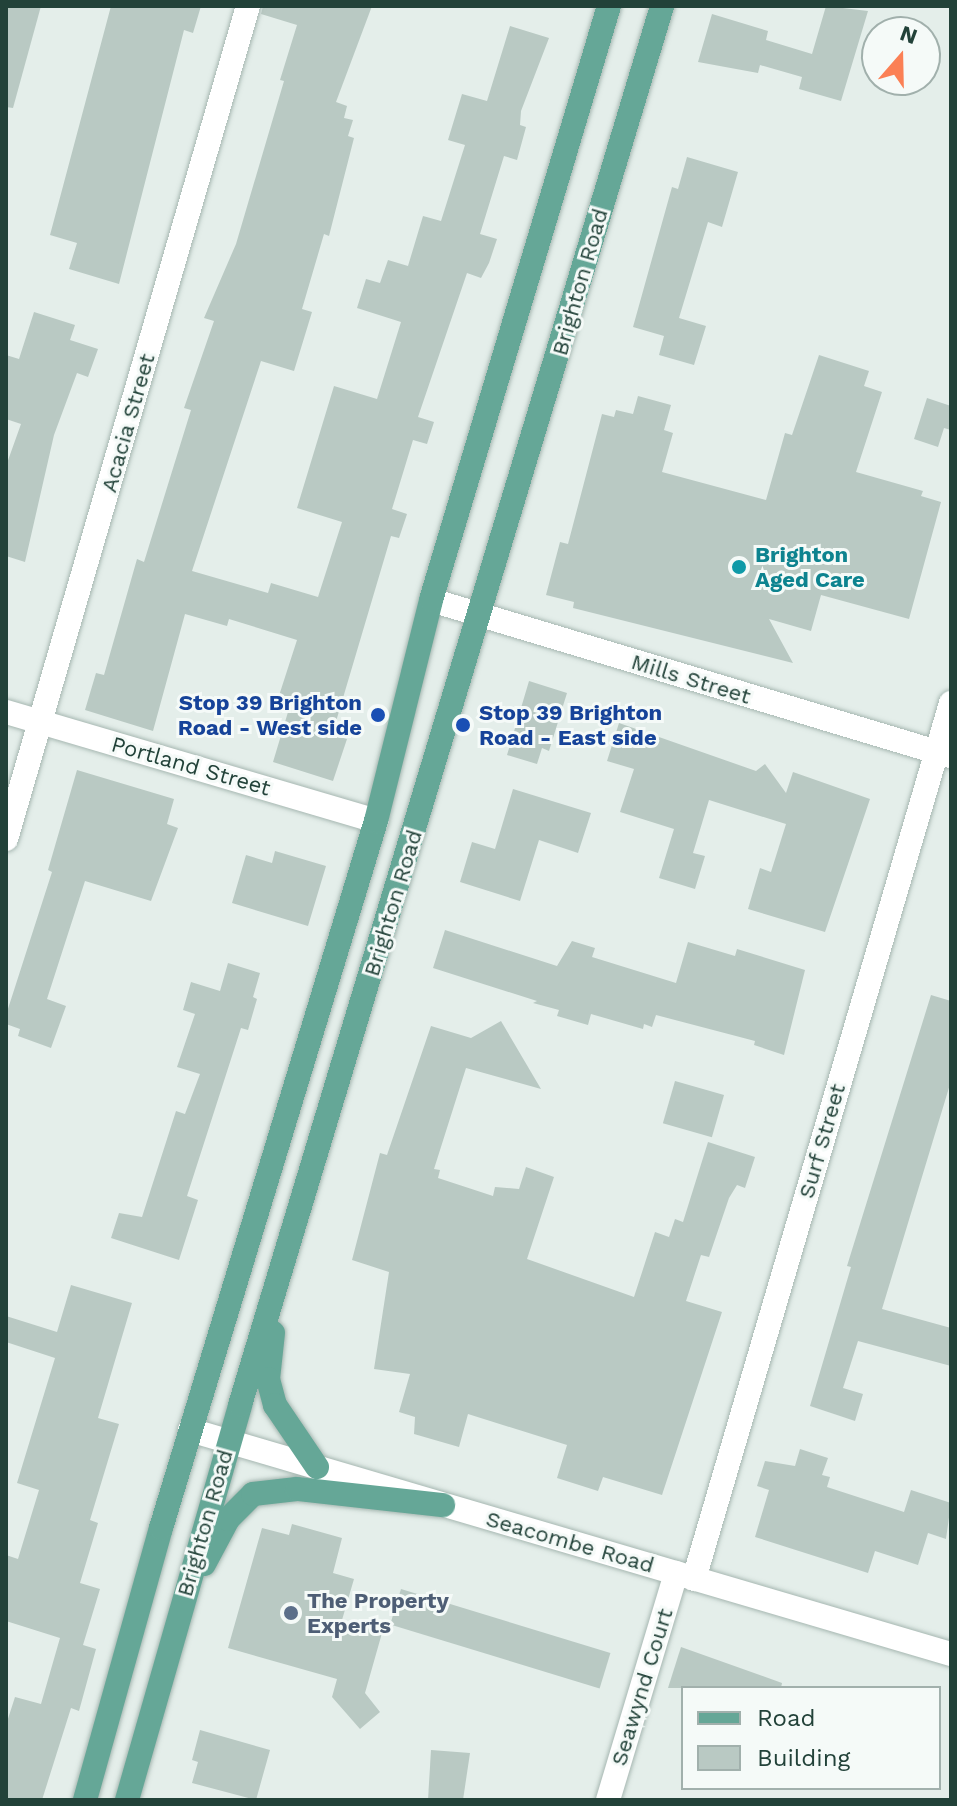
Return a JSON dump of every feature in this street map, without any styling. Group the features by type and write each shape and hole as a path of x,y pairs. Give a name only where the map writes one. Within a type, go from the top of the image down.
{"main road":[{"name":"Brighton Road","path":"85,1800 190,1430 376,821 431,600 609,6"},
{"name":"Brighton Road","path":"127,1800 277,1279 481,616 662,6"},
{"path":"277,1279 268,1379 275,1405 317,1467"},
{"path":"180,1610 228,1519 253,1494 297,1489 443,1505"}],"street":[{"name":"Acacia Street","path":"6,839 248,6"},
{"name":"Mills Street","path":"431,600 944,754"},
{"name":"Surf Street","path":"685,1576 944,754 951,703"},
{"name":"Portland Street","path":"6,712 376,821"},
{"name":"Seacombe Road","path":"190,1430 951,1654"},
{"name":"Seawynd Court","path":"608,1800 685,1576"}],"building":[{"path":"6,6 41,6 13,108 6,107"},
{"path":"111,6 201,6 193,33 184,30 119,284 69,269 77,243 50,235"},
{"path":"263,6 372,6 336,102 347,106 344,118 353,120 348,136 354,138 329,236 324,234 302,309 312,312 294,371 261,361 192,571 268,593 271,583 318,597 342,522 297,508 334,386 377,399 401,322 357,308 366,279 380,283 388,260 408,266 423,216 441,221 465,145 448,140 462,94 487,101 510,26 549,38 521,111 520,125 526,127 517,160 504,156 480,234 497,239 489,263 481,278 467,273 418,417 434,422 427,444 413,440 392,509 407,514 399,538 391,536 332,735 347,739 333,781 273,762 288,712 275,708 297,640 229,619 227,626 185,614 153,731 85,710 96,673 104,675 137,559 144,562 191,410 184,408 214,321 204,318 236,244 284,81 280,80 297,25 261,14"},
{"path":"826,6 868,11 866,16 861,16 861,34 841,101 799,89 802,77 760,65 758,73 698,62 712,14 768,31 766,40 812,54"},
{"path":"687,157 738,172 722,227 708,222 679,318 706,326 694,365 659,355 664,336 633,327 672,187 678,189"},
{"path":"34,312 75,325 70,340 98,349 88,377 77,373 54,435 25,562 6,556 6,466 21,424 6,419 6,355 19,359"},
{"name":"Brighton Aged Care","path":"819,355 869,371 864,386 882,392 856,472 923,491 921,496 941,502 909,619 821,595 811,631 769,619 793,663 573,608 574,602 546,595 560,542 568,544 602,414 614,417 616,410 633,414 638,396 671,405 664,430 673,433 662,472 766,500 785,433 792,435"},
{"path":"927,398 951,406 951,430 944,428 938,447 914,439"},
{"path":"529,681 567,693 549,751 542,748 537,764 507,755"},
{"path":"619,723 756,771 765,764 786,793 793,772 870,799 825,932 748,909 760,868 771,872 786,824 709,800 693,853 705,856 695,889 659,878 674,829 620,812 634,769 607,761"},
{"path":"77,770 174,799 167,824 178,828 151,901 85,881 47,999 66,1006 51,1048 18,1036 20,1029 6,1024 6,1015 52,872 48,870"},
{"path":"513,789 591,813 578,853 539,840 520,901 460,882 472,842 495,849"},
{"path":"275,851 326,866 308,926 232,903 246,855 272,863"},
{"path":"445,930 557,966 572,941 595,948 592,957 676,983 688,942 735,956 737,949 805,970 784,1055 754,1045 755,1041 656,1015 652,1027 644,1024 643,1029 591,1014 588,1025 557,1016 559,1010 533,1003 537,1001 433,968"},
{"path":"228,963 260,973 253,997 257,999 248,1030 241,1028 187,1196 198,1200 179,1260 111,1238 119,1213 142,1217 176,1111 185,1114 200,1074 177,1067 195,1014 183,1010 191,982 220,991"},
{"path":"931,995 951,1001 951,1081 882,1309 951,1328 951,1366 858,1341 843,1388 863,1394 855,1421 810,1406 851,1267 847,1266"},
{"path":"501,1021 541,1089 466,1068 434,1169 440,1170 438,1178 493,1196 495,1187 519,1189 526,1167 554,1177 527,1259 634,1297 655,1232 669,1237 675,1219 683,1222 708,1142 755,1157 745,1188 737,1185 729,1198 709,1257 701,1255 686,1301 722,1312 662,1495 603,1477 598,1491 557,1478 567,1445 468,1414 459,1447 414,1434 415,1417 399,1412 410,1374 374,1369 389,1272 352,1260 380,1153 387,1155 431,1026 471,1038"},
{"path":"675,1081 724,1095 712,1137 663,1123"},
{"path":"71,1285 132,1303 98,1418 119,1424 90,1520 98,1523 80,1583 100,1589 83,1645 96,1649 79,1711 71,1708 42,1800 6,1800 6,1725 15,1697 41,1704 60,1638 6,1621 6,1555 18,1559 39,1490 17,1483 55,1358 6,1342 6,1316 57,1332"},
{"path":"800,1449 828,1458 822,1475 830,1477 827,1487 904,1512 911,1490 951,1503 946,1539 928,1533 918,1565 875,1551 868,1573 755,1537 769,1490 757,1486 765,1461 795,1466"},
{"name":"The Property Experts","path":"292,1524 342,1538 333,1573 354,1579 342,1620 382,1633 365,1693 380,1712 360,1729 332,1697 337,1679 228,1648 262,1528 289,1535"},
{"path":"401,1589 610,1653 600,1688 390,1624"},
{"path":"681,1647 782,1683 781,1686 668,1688"},
{"path":"200,1730 270,1750 256,1800 192,1783 198,1762 192,1760"},
{"path":"431,1750 470,1753 463,1800 428,1800"}],"place":[{"name":"Brighton Aged Care","path":"739,567"},
{"name":"Stop 39 Brighton Road - West side","path":"378,715"},
{"name":"Stop 39 Brighton Road - East side","path":"463,725"},
{"name":"The Property Experts","path":"291,1613"}]}
